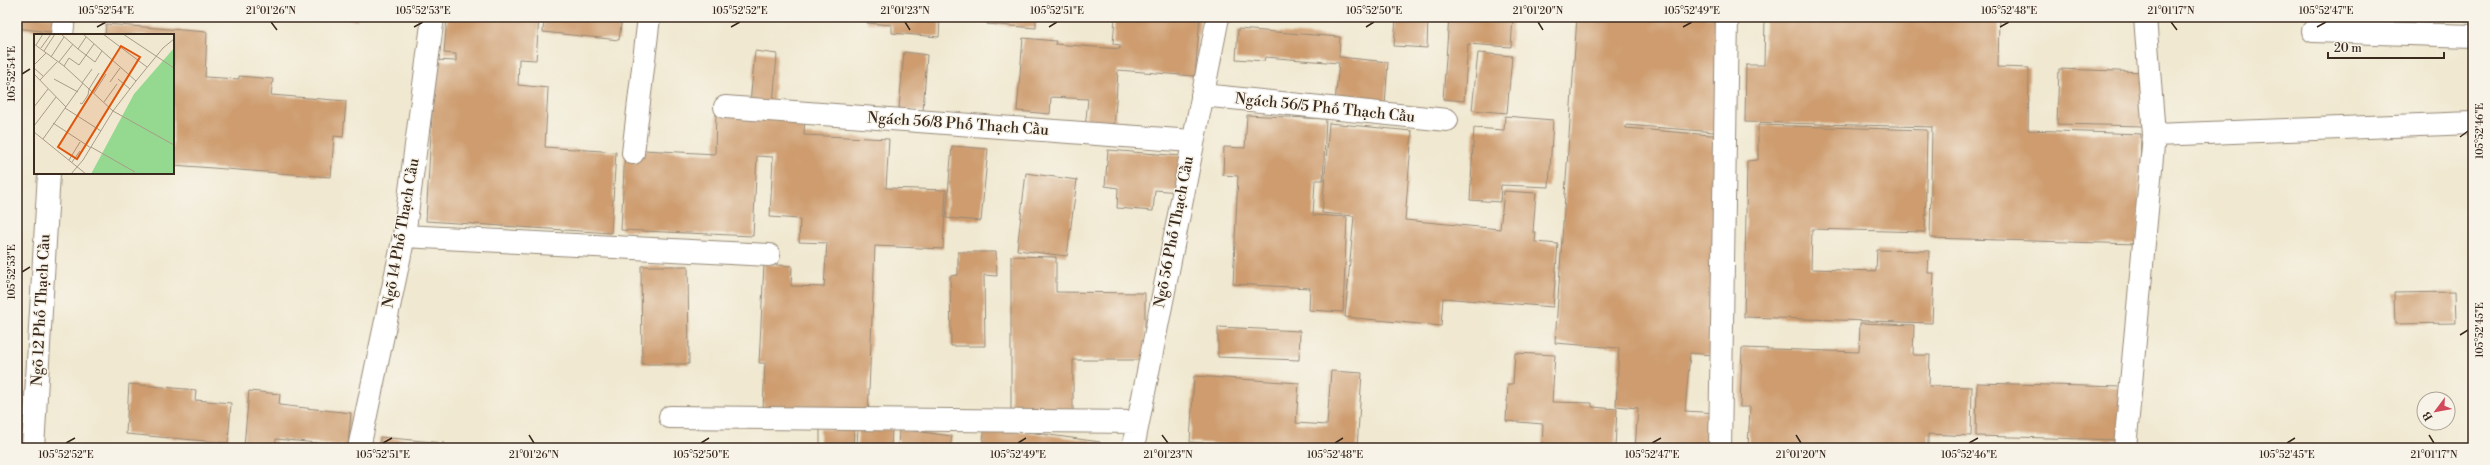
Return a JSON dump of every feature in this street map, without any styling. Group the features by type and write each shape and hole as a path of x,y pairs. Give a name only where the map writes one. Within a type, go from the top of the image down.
{"street":[{"path":"62,34 64,17"},
{"name":"Ngõ 14 Phố Thạch Cầu","path":"359,448 404,236 433,17"},
{"path":"633,153 649,17"},
{"name":"Ngõ 56 Phố Thạch Cầu","path":"1133,448 1192,141 1218,17"},
{"path":"1720,448 1727,17"},
{"path":"2125,448 2154,135 2145,17"},
{"path":"2314,31 2473,36"},
{"name":"Ngách 56/5 Phố Thạch Cầu","path":"1202,95 1448,120"},
{"name":"Ngách 56/8 Phố Thạch Cầu","path":"725,107 1192,141"},
{"path":"2154,135 2473,123"},
{"name":"Ngõ 12 Phố Thạch Cầu","path":"33,448 49,174"},
{"path":"404,236 769,255"},
{"path":"670,417 1138,422"}],"building":[{"path":"17,17 59,17 57,33 17,28"},
{"path":"343,17 358,17 357,21"},
{"path":"447,17 539,17 536,60 519,59 518,85 548,88 545,147 616,152 611,233 426,221 435,60 456,61 456,54 444,53"},
{"path":"544,17 622,17 619,40 543,32"},
{"path":"867,17 940,17 939,37 892,33 892,25 867,23"},
{"path":"988,17 1036,17 1036,28 987,24"},
{"path":"1115,17 1200,17 1195,76 1118,70 1114,131 1085,129 1088,99 1051,97 1050,114 1017,111 1023,38 1056,41 1055,44 1120,49 1120,45 1113,44"},
{"path":"1396,17 1428,17 1427,48 1394,46"},
{"path":"1449,17 1513,17 1511,47 1468,44 1464,101 1443,99"},
{"path":"1577,17 1723,17 1715,132 1626,125 1626,128 1723,136 1713,355 1690,353 1685,411 1718,413 1716,448 1635,448 1638,408 1616,406 1619,348 1555,343"},
{"path":"1765,17 1999,17 1998,67 2029,68 2028,130 2141,134 2138,244 1930,238 1932,127 1745,122 1746,65 1764,65"},
{"path":"106,24 207,32 205,77 239,79 239,76 273,79 271,95 346,101 343,137 334,136 331,177 174,165 174,34 105,34"},
{"path":"1238,29 1340,37 1339,57 1388,62 1385,106 1335,102 1339,63 1265,57 1264,61 1236,59"},
{"path":"755,51 777,54 773,105 750,103"},
{"path":"904,52 927,55 923,111 899,108"},
{"path":"1478,53 1512,56 1507,113 1472,110"},
{"path":"2059,69 2146,72 2144,126 2057,124"},
{"path":"716,112 805,116 804,135 889,139 886,188 946,190 943,249 875,246 868,415 763,410 765,363 759,363 764,264 792,266 791,286 824,287 827,243 799,242 800,219 770,217 773,157 757,156 753,236 621,230 625,149 715,154"},
{"path":"1247,115 1326,119 1323,180 1315,180 1313,215 1347,217 1343,312 1309,310 1310,288 1233,284 1238,176 1223,175 1224,147 1245,148"},
{"path":"1505,116 1553,120 1549,187 1501,185 1500,202 1470,200 1474,128 1504,130"},
{"path":"1329,123 1412,131 1405,220 1500,229 1504,191 1536,193 1533,232 1536,232 1535,242 1558,244 1553,307 1443,298 1441,326 1345,317 1354,216 1322,213"},
{"path":"1758,125 1927,130 1925,232 1812,229 1811,269 1876,271 1877,250 1929,251 1928,273 1934,273 1932,323 1744,317 1747,161 1758,160"},
{"path":"952,146 988,149 981,221 946,218"},
{"path":"1108,150 1181,156 1179,192 1155,190 1153,211 1117,208 1118,188 1105,186"},
{"path":"1026,173 1077,180 1067,256 1017,250"},
{"path":"958,252 996,252 997,276 984,275 985,346 951,346 950,276 958,275"},
{"path":"1011,256 1056,257 1056,292 1145,293 1145,360 1073,360 1073,411 1011,411"},
{"path":"641,266 688,266 689,364 642,364"},
{"path":"2455,292 2456,323 2395,324 2394,293"},
{"path":"1860,323 1914,325 1913,355 1930,355 1929,386 1972,387 1971,436 1928,434 1928,448 1748,448 1750,407 1740,407 1742,348 1859,352"},
{"path":"1218,327 1300,331 1299,360 1218,357"},
{"path":"1515,353 1555,355 1552,402 1592,403 1592,407 1617,409 1615,448 1542,448 1543,424 1506,421 1508,384 1513,384"},
{"path":"1331,371 1362,373 1357,448 1279,448 1190,442 1194,376 1299,383 1296,423 1327,425"},
{"path":"1977,383 2122,387 2120,440 1976,436"},
{"path":"129,384 196,390 195,400 231,403 228,443 126,434"},
{"path":"249,391 280,394 279,405 351,413 348,446 276,439 275,448 244,446"},
{"path":"985,426 1100,442 1099,448 982,448"},
{"path":"858,428 892,429 891,448 857,448"},
{"path":"820,429 854,430 853,448 820,448"},
{"path":"899,429 952,436 950,448 898,448"},
{"path":"380,437 444,443 443,448 380,448"}]}
